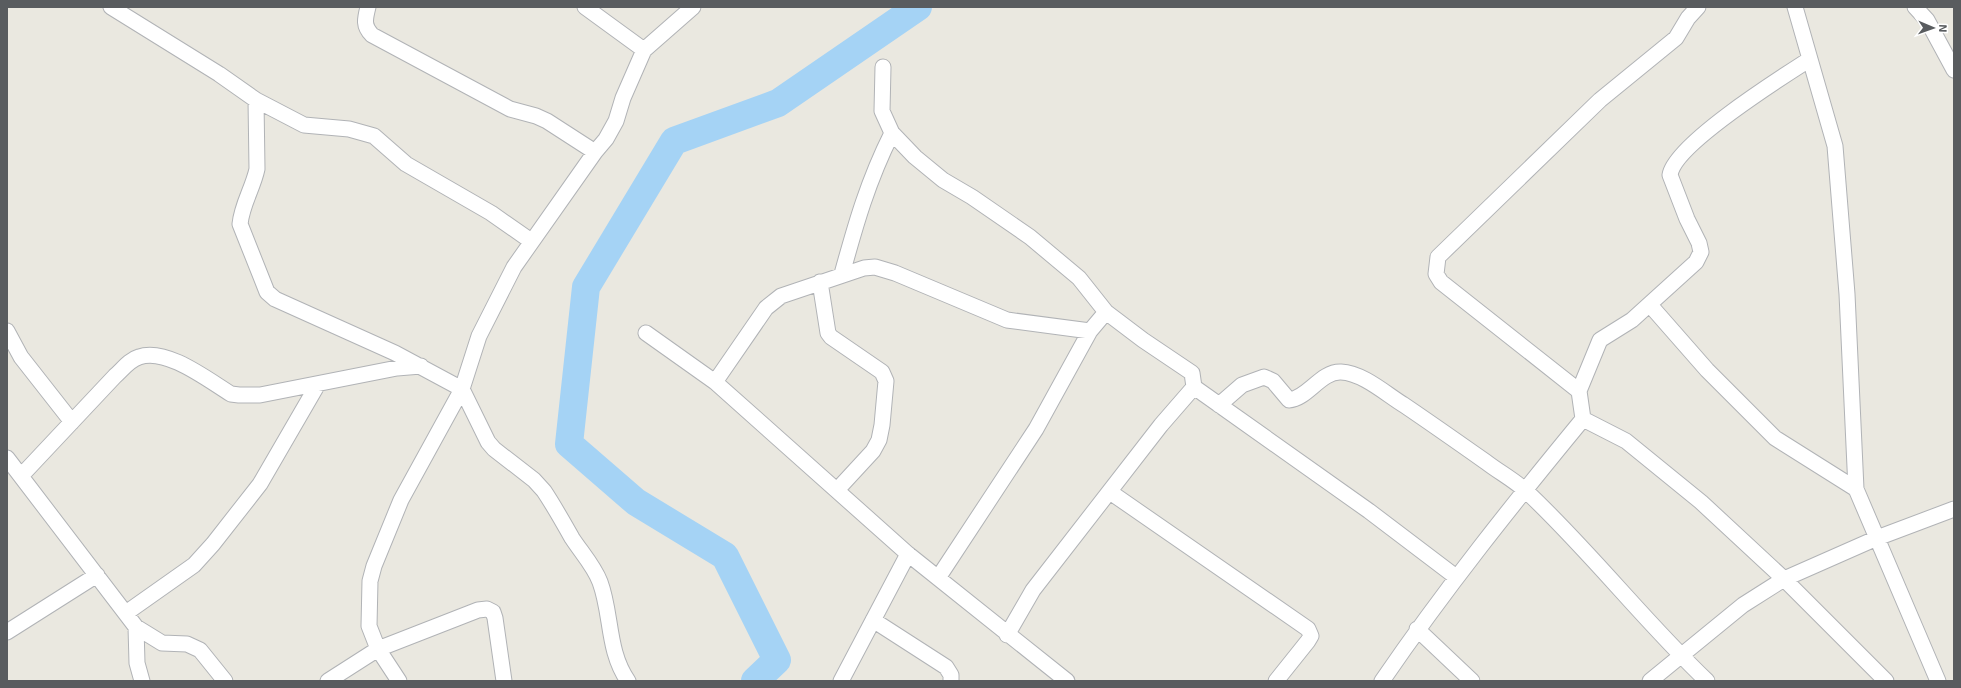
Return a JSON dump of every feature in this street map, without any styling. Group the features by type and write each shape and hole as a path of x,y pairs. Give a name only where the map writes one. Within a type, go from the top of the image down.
{"street":[{"path":"111,7 219,74 256,100 304,125 349,129 374,136 406,164 491,213 531,241"},
{"path":"368,7 365,23 366,29 372,35 510,109 536,116 595,152"},
{"path":"585,7 644,50"},
{"path":"399,681 378,649 369,626 370,581 374,566 401,500 462,389 478,336 514,266 595,152 606,139 616,121 623,98 644,50 693,7"},
{"path":"1579,391 1441,282 1436,274 1438,257 1600,100 1676,38 1688,18 1698,7"},
{"path":"1795,7 1835,146 1847,294 1856,489 1938,681"},
{"path":"1915,7 1927,20 1954,70"},
{"path":"1382,681 1417,629 1456,576 1524,490 1583,419 1579,391 1600,340 1632,320 1696,262 1701,252 1670,175 1670,170 1702,134 1810,59"},
{"path":"883,67 882,111 892,133 915,157 943,180 972,197 1030,237 1079,278 1106,312 1142,340 1192,373 1194,387 1369,511 1456,576"},
{"path":"256,100 257,169 255,178 241,212 240,224 267,292 275,299 389,350 462,389 488,442 494,449 534,480 544,491 592,567 604,595 616,657 622,673 628,681"},
{"path":"842,274 860,206 876,165 892,133"},
{"path":"715,382 766,308 781,296 842,274 864,268 875,267 895,273 1007,320 1090,332"},
{"path":"820,282 828,334 882,372 886,381 882,425 879,440 872,451 837,490"},
{"path":"1650,305 1707,370 1775,438 1856,489"},
{"path":"938,578 1036,429 1090,332 1106,312"},
{"path":"7,331 21,357 72,422"},
{"path":"646,333 715,382 908,554 1007,635 1067,681"},
{"path":"21,476 132,360 140,356 169,357 231,394 239,395 260,394 397,368 421,366"},
{"path":"1219,406 1242,385 1264,377 1273,381 1289,400 1294,400 1317,381 1339,372 1348,372 1362,378 1431,422 1524,490 1595,560 1680,655 1707,681"},
{"path":"126,613 194,565 213,544 260,484 318,384"},
{"path":"1007,635 1033,590 1161,425 1194,387"},
{"path":"1583,419 1626,441 1701,502 1784,579 1886,681"},
{"path":"7,458 98,575 136,627 162,643 187,644 200,650 225,681"},
{"path":"1110,492 1308,629 1310,636 1308,641 1276,681"},
{"path":"1650,681 1743,605 1784,579 1877,538 1921,520 1954,509"},
{"path":"841,681 908,554"},
{"path":"7,632 98,575"},
{"path":"328,681 378,649 478,610 487,609 493,612 495,618 504,681"},
{"path":"873,620 946,667 951,674 951,681"},
{"path":"136,627 137,663 142,681"},
{"path":"1417,629 1472,681"}],"waterway":[{"path":"755,681 777,660 725,556 636,502 569,444 586,287 674,141 778,103 918,7"}]}
